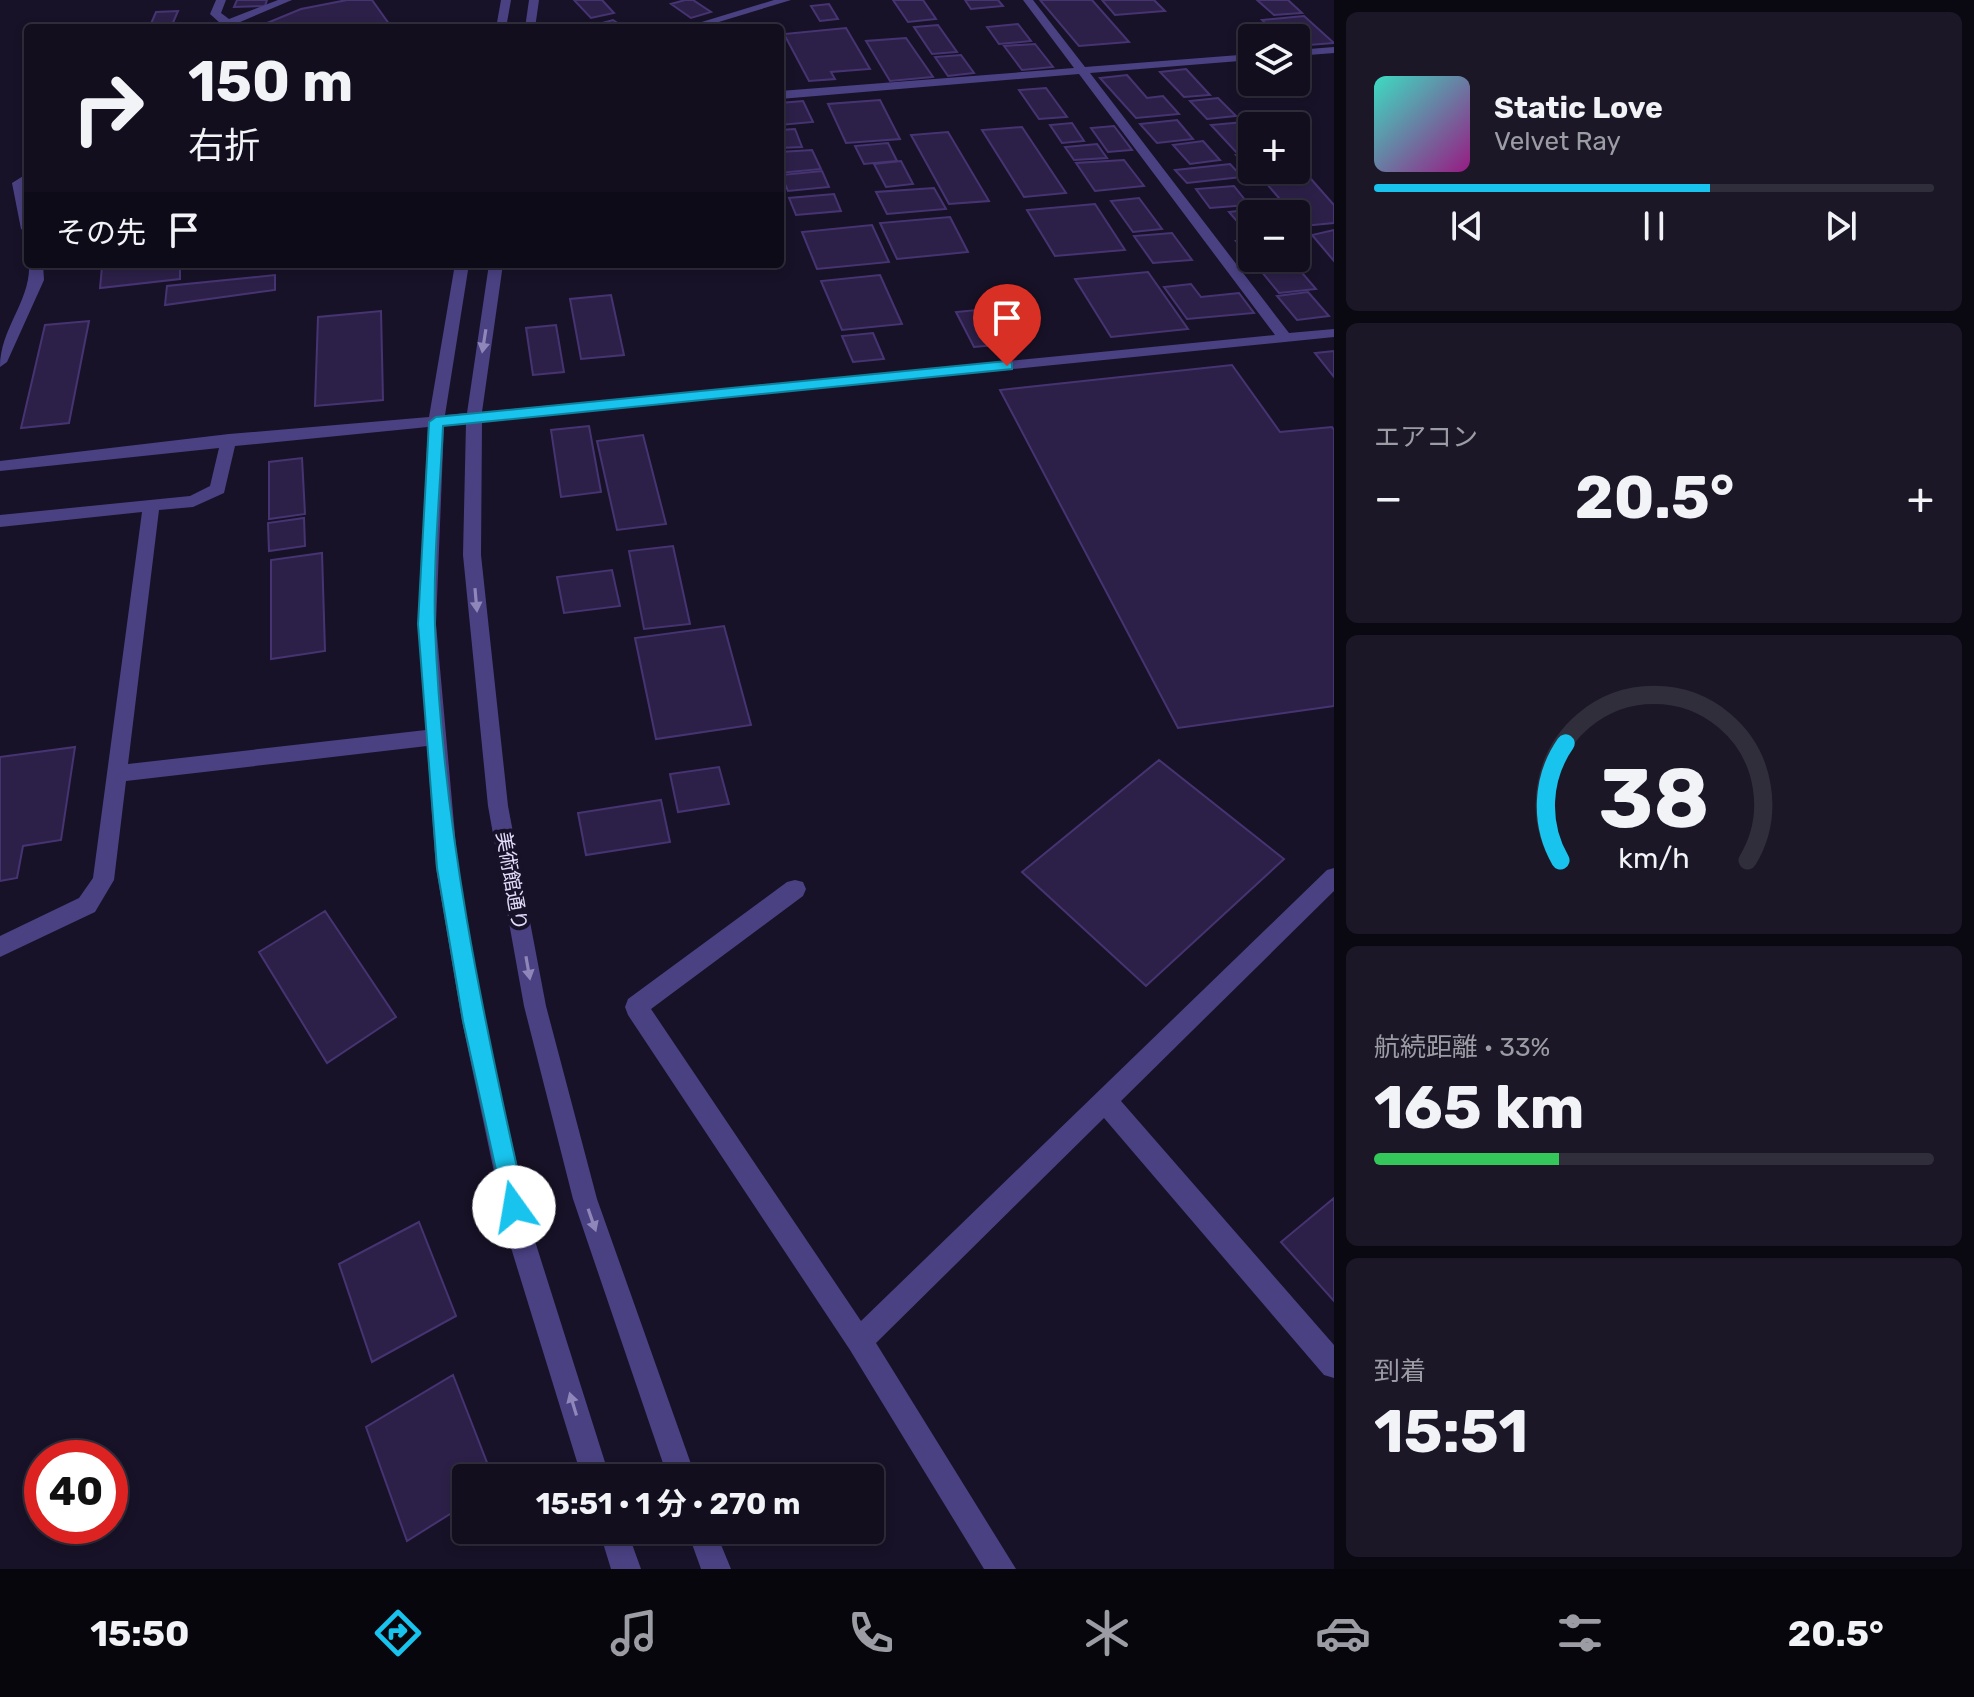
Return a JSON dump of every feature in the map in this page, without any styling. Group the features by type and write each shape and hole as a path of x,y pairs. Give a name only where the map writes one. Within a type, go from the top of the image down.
{"street":[{"path":"221,0 215,14 221,24"},
{"path":"227,24 287,0"},
{"path":"502,24 506,0"},
{"path":"531,24 534,0"},
{"path":"701,24 786,0"},
{"path":"1028,0 1285,338"},
{"path":"1310,52 1334,50"},
{"path":"784,95 1238,58"},
{"path":"24,179 18,183 24,211"},
{"path":"0,362 37,280 36,268"},
{"path":"461,268 436,422 427,624 447,868 473,1021 521,1238 592,1464"},
{"name":"美術館通り","path":"495,268 474,419 472,555 498,806 535,1006 585,1199 677,1464"},
{"path":"0,466 229,439 474,419 1334,333"},
{"path":"0,521 193,501 218,489 229,439"},
{"path":"0,947 87,905 103,880 151,506"},
{"path":"117,774 434,737"},
{"path":"859,1341 1334,877"},
{"path":"795,889 636,1007 859,1341 1001,1569"},
{"path":"1105,1100 1334,1365"},
{"path":"618,1544 626,1569"},
{"path":"706,1544 716,1569"}],"building":[{"path":"237,0 267,0 265,6 234,7"},
{"path":"347,0 372,0 389,24 265,24 301,9"},
{"path":"574,0 602,0 614,13 591,18"},
{"path":"693,0 711,12 691,18 671,4"},
{"path":"893,0 923,0 936,19 908,22"},
{"path":"965,0 998,0 1003,6 971,9"},
{"path":"1040,0 1092,0 1129,42 1079,46"},
{"path":"1102,0 1154,0 1165,11 1115,15"},
{"path":"1257,0 1288,0 1302,13 1274,15"},
{"path":"829,4 838,19 820,21 811,6"},
{"path":"178,11 172,24 151,24 156,12"},
{"path":"1304,16 1334,43 1310,45 1310,24 1266,24 1262,20"},
{"path":"613,20 619,24 598,24"},
{"path":"1018,24 1031,41 999,44 987,27"},
{"path":"938,25 957,52 932,54 914,27"},
{"path":"846,28 870,69 831,72 835,79 809,81 784,34"},
{"path":"906,38 933,77 890,81 866,41"},
{"path":"1035,44 1053,67 1022,70 1004,46"},
{"path":"961,55 974,73 948,76 935,57"},
{"path":"1186,69 1210,95 1184,97 1160,72"},
{"path":"1127,75 1147,98 1163,96 1179,114 1136,118 1100,78"},
{"path":"1046,88 1067,117 1039,119 1019,90"},
{"path":"1218,98 1236,116 1207,119 1190,101"},
{"path":"880,100 900,139 846,143 828,104"},
{"path":"803,101 813,122 784,125 784,103"},
{"path":"1177,120 1193,139 1157,143 1140,124"},
{"path":"1072,123 1084,141 1062,143 1050,125"},
{"path":"1238,123 1238,152 1236,152 1211,125"},
{"path":"1114,126 1132,150 1108,152 1091,128"},
{"path":"1022,127 1066,193 1024,197 982,130"},
{"path":"795,129 802,147 784,148 784,130"},
{"path":"948,132 989,201 949,204 911,135"},
{"path":"1203,141 1220,160 1190,164 1173,145"},
{"path":"888,143 897,161 864,164 855,146"},
{"path":"1097,144 1107,158 1074,160 1065,147"},
{"path":"812,150 821,169 784,173 784,152"},
{"path":"1124,160 1144,186 1095,191 1076,163"},
{"path":"901,161 913,184 886,187 874,164"},
{"path":"1230,164 1238,173 1238,177 1187,183 1175,170"},
{"path":"822,171 829,187 788,191 784,175"},
{"path":"1310,179 1334,205 1334,223 1310,225 1310,200 1281,200 1267,184 1310,184"},
{"path":"1234,186 1245,200 1238,200 1238,206 1210,208 1196,189"},
{"path":"934,188 946,209 887,214 876,192"},
{"path":"834,194 841,211 796,215 789,198"},
{"path":"1139,198 1162,229 1133,232 1111,201"},
{"path":"1095,204 1125,250 1055,256 1027,210"},
{"path":"1238,211 1238,222 1229,212"},
{"path":"950,217 968,252 897,259 880,223"},
{"path":"872,225 889,262 817,269 802,232"},
{"path":"1334,230 1334,261 1312,235"},
{"path":"1172,233 1192,260 1153,263 1134,236"},
{"path":"102,268 180,268 180,279 100,288"},
{"path":"1148,272 1188,329 1111,337 1075,279"},
{"path":"1262,272 1301,272 1316,289 1279,293"},
{"path":"275,275 275,290 165,305 167,286"},
{"path":"880,275 902,324 842,330 821,281"},
{"path":"1191,284 1201,297 1239,293 1254,313 1187,319 1164,287"},
{"path":"1308,292 1329,316 1297,320 1277,296"},
{"path":"611,295 624,355 581,359 570,299"},
{"path":"998,308 1017,343 974,347 956,312"},
{"path":"381,311 383,400 315,406 318,317"},
{"path":"89,321 69,423 21,428 45,325"},
{"path":"556,325 564,372 533,375 526,328"},
{"path":"873,333 884,359 853,362 842,336"},
{"path":"1334,351 1334,377 1315,353"},
{"path":"1232,365 1280,432 1332,427 1334,430 1334,706 1178,728 1000,390"},
{"path":"589,426 601,492 561,497 551,430"},
{"path":"643,435 666,524 617,530 597,441"},
{"path":"302,458 305,514 269,519 269,462"},
{"path":"304,518 305,546 269,551 268,523"},
{"path":"673,546 690,624 644,629 629,551"},
{"path":"322,553 325,651 271,659 271,560"},
{"path":"612,570 620,606 564,613 557,577"},
{"path":"724,626 751,725 656,739 635,638"},
{"path":"75,747 61,840 23,846 17,878 0,881 0,757"},
{"path":"1159,760 1284,859 1146,986 1022,872"},
{"path":"719,767 729,804 678,812 670,774"},
{"path":"661,800 670,842 586,855 578,813"},
{"path":"325,911 396,1017 327,1063 259,952"},
{"path":"1334,1198 1334,1301 1281,1242"},
{"path":"419,1222 456,1316 372,1362 339,1264"},
{"path":"453,1375 488,1464 452,1464 452,1513 407,1541 366,1427"}],"route":[{"path":"514,1207 473,1021 447,868 427,624 436,422 1007,366"}]}
